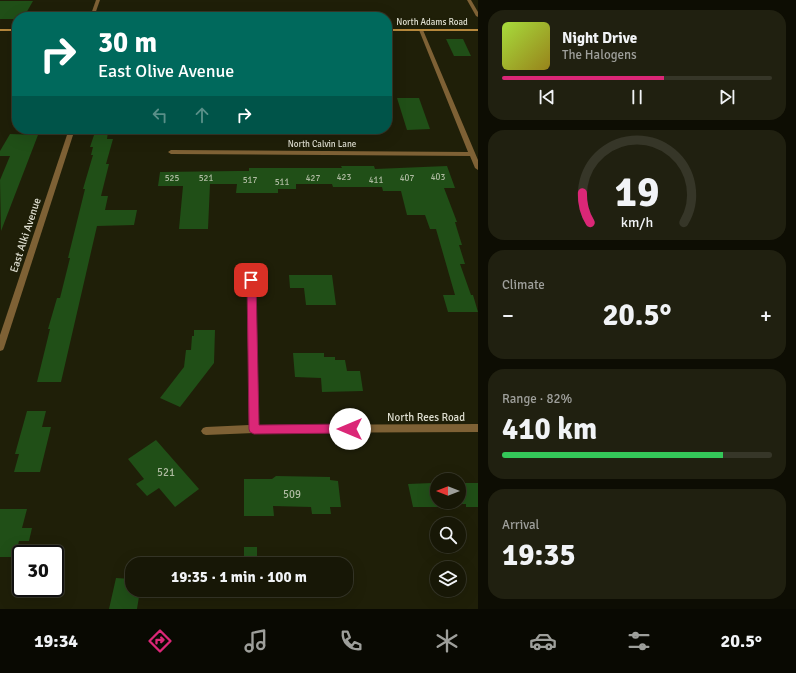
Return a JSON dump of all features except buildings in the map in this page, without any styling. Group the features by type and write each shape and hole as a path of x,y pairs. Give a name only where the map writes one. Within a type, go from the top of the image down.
{"street":[{"path":"94,12 98,0"},
{"path":"469,0 478,16"},
{"path":"0,30 12,30"},
{"name":"North Adams Road","path":"392,30 478,30"},
{"path":"421,30 478,168"},
{"name":"East Alki Avenue","path":"0,348 70,134"},
{"name":"North Calvin Lane","path":"171,152 472,154"},
{"path":"251,280 254,429"},
{"name":"North Rees Road","path":"206,431 254,429 478,428"}],"route":[{"path":"251,280 254,429 350,429"}]}
